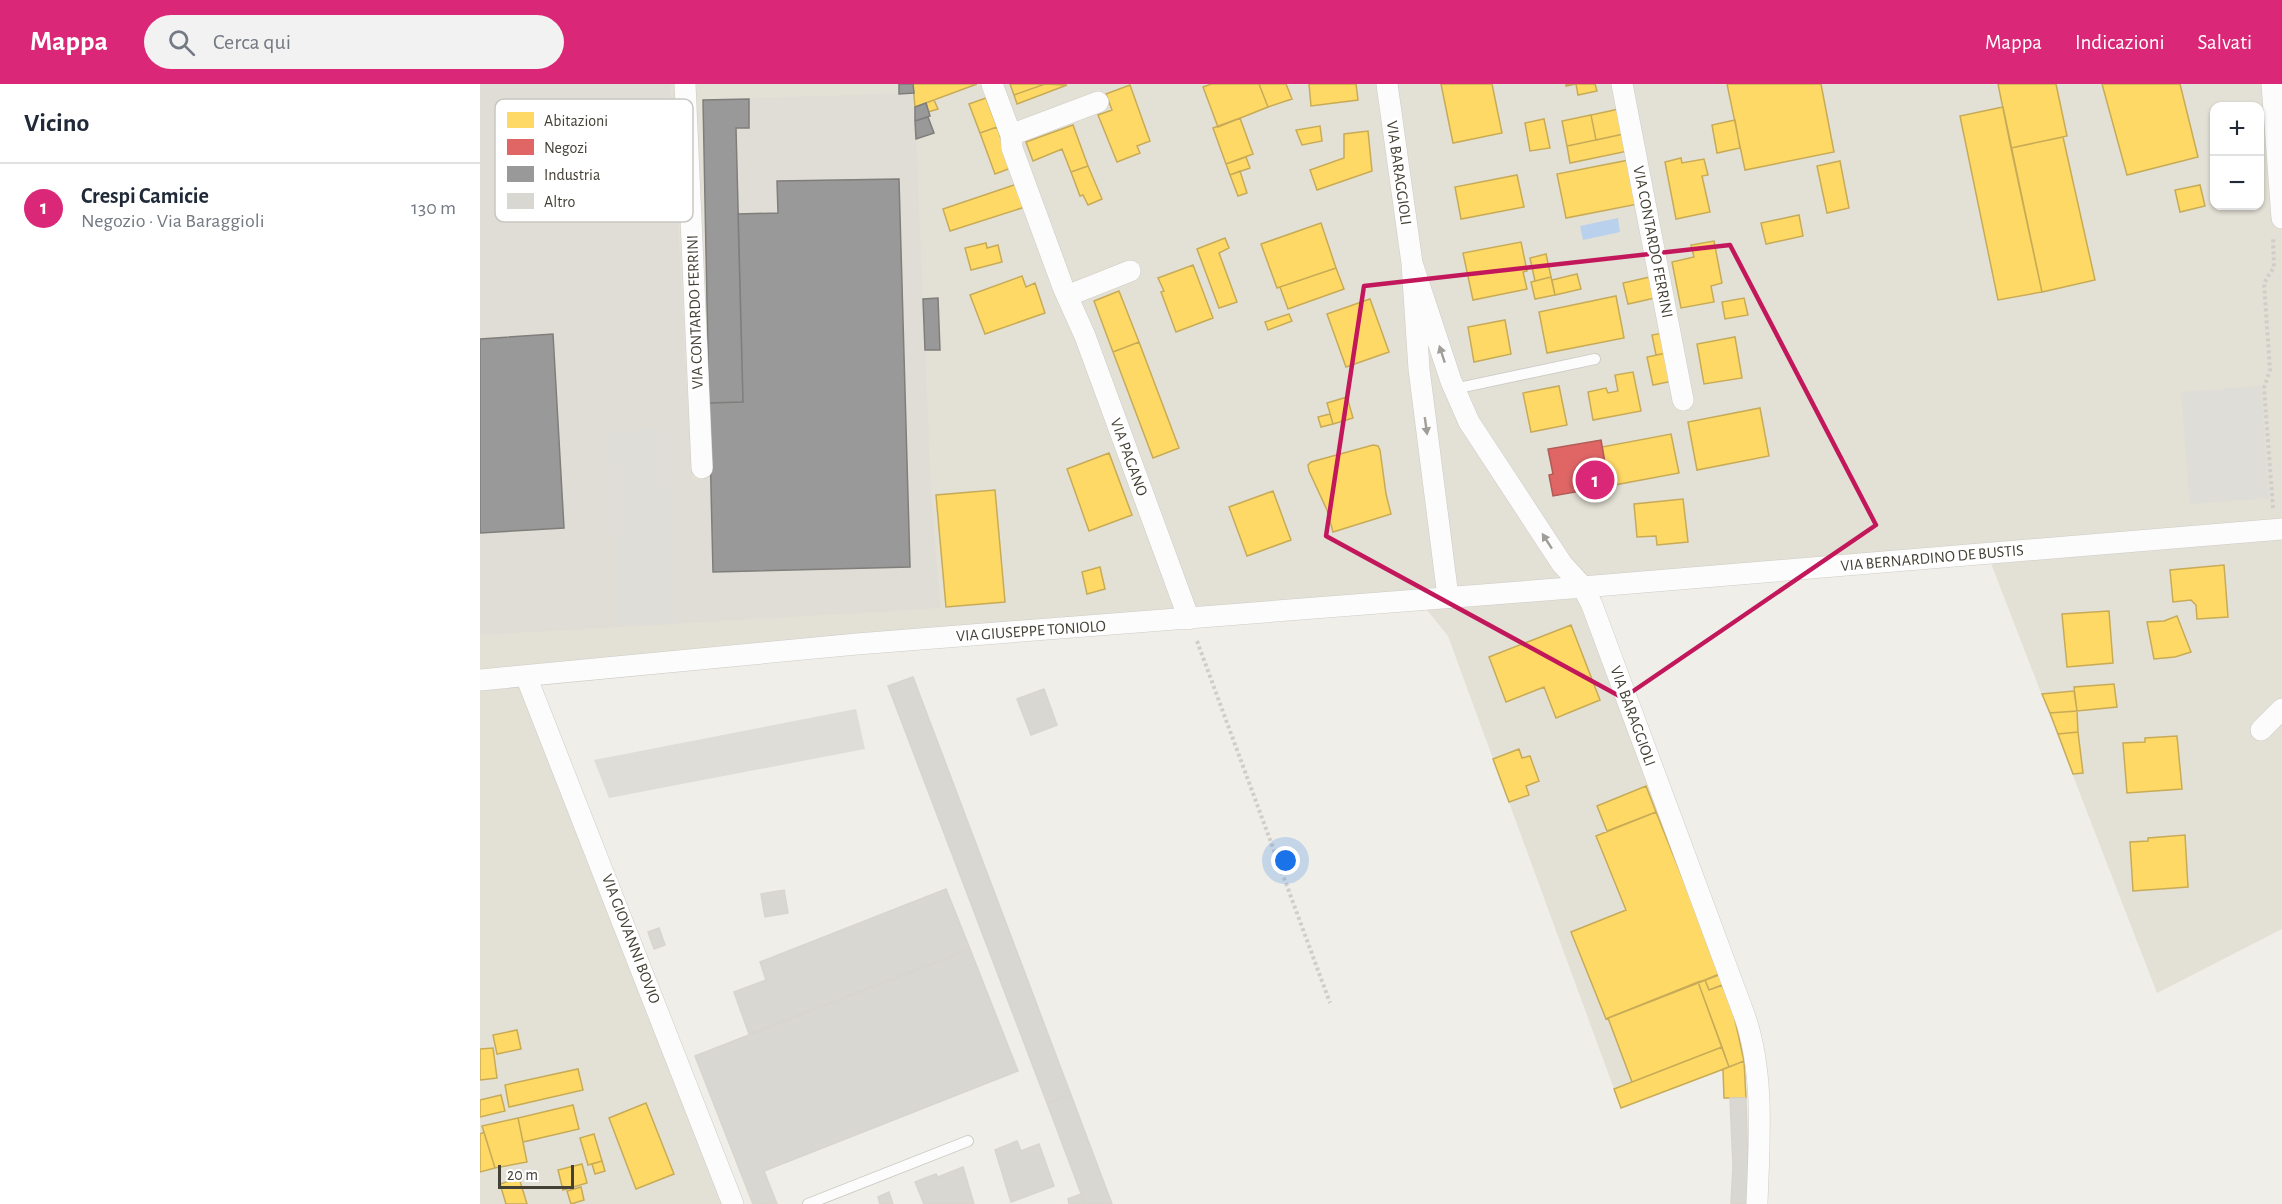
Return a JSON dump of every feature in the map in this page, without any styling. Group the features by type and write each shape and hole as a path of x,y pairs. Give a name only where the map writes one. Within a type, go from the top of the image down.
{"street":[{"name":"VIA CONTARDO FERRINI","path":"685,84 686,99"},
{"name":"VIA PAGANO","path":"993,84 1011,135 1012,148 1067,296 1085,336 1189,619"},
{"name":"VIA BARAGGIOLI","path":"1386,84 1412,263 1419,369 1448,597"},
{"name":"VIA CONTARDO FERRINI","path":"1622,84 1683,400"},
{"path":"2272,84 2280,226"},
{"path":"1011,135 1098,102"},
{"name":"VIA CONTARDO FERRINI","path":"691,222 702,468"},
{"name":"VIA BARAGGIOLI","path":"1412,263 1461,406 1562,564 1583,587 1592,605 1750,1034 1755,1057 1758,1094 1757,1204"},
{"path":"1067,296 1130,271"},
{"name":"VIA BERNARDINO DE BUSTIS","path":"1583,587 2278,529"},
{"name":"VIA GIUSEPPE TONIOLO","path":"480,680 857,644 1583,587"},
{"name":"VIA GIOVANNI BOVIO","path":"526,676 733,1204"},
{"path":"2261,730 2282,709"}],"lane":[{"path":"1454,389 1595,359"},
{"path":"808,1204 968,1141"}],"path":[{"path":"2278,529 2264,388 2270,370 2264,282 2274,267 2273,241 2280,226"},
{"path":"1189,619 1329,1004"}],"highlighted area":[{"path":"1730,245 1876,525 1623,698 1326,536 1364,286"}],"shaded area":[{"path":"480,84 2282,84 2282,929 2157,993 1987,553 1583,587 1755,1057 1621,1108 1448,636 1418,599 527,676 733,1204 480,1204"},
{"path":"480,84 670,84 671,99 495,99 495,222 678,222 692,480 710,479 703,100 914,93 931,490 940,608 480,635"},
{"path":"2261,386 2269,498 2190,504 2181,392"},
{"path":"667,428 676,624 618,627 607,431"},
{"path":"856,709 865,749 609,798 594,760"}],"water":[{"path":"1618,218 1620,232 1583,240 1580,226"}],"building: Abitazioni":[{"path":"913,84 977,84 915,107"},
{"path":"1010,84 1045,84 1014,95"},
{"path":"1045,84 1067,85 1017,104 1014,95"},
{"path":"1211,84 1259,84 1268,107 1218,127 1203,87"},
{"path":"1259,84 1286,84 1292,99 1268,107"},
{"path":"1309,84 1356,84 1358,100 1311,106"},
{"path":"1441,84 1492,84 1502,133 1453,143"},
{"path":"1576,84 1595,84 1597,91 1578,95"},
{"path":"1727,84 1821,84 1834,152 1745,170"},
{"path":"1998,84 2056,84 2067,136 2011,148"},
{"path":"2102,84 2180,84 2198,157 2127,175"},
{"path":"1130,85 1150,141 1137,146 1140,153 1117,162 1098,115 1112,110 1106,94"},
{"path":"986,98 997,127 980,133 969,104"},
{"path":"934,100 938,109 928,112 926,103"},
{"path":"2003,107 2042,292 1998,300 1960,116"},
{"path":"1619,109 1624,134 1596,140 1591,115"},
{"path":"1591,115 1596,140 1567,146 1562,121"},
{"path":"1240,118 1253,154 1226,164 1213,128"},
{"path":"1544,119 1550,148 1530,151 1525,123"},
{"path":"1735,120 1740,148 1717,153 1712,125"},
{"path":"1073,125 1088,166 1071,172 1062,149 1033,161 1026,142"},
{"path":"1320,126 1322,141 1302,145 1296,130"},
{"path":"997,127 1011,168 995,174 980,133"},
{"path":"1368,131 1372,171 1317,190 1310,170 1344,158 1344,134"},
{"path":"1624,134 1628,151 1570,163 1567,146"},
{"path":"2063,137 2095,280 2042,292 2011,148"},
{"path":"1246,157 1250,168 1230,175 1226,164"},
{"path":"1681,158 1682,163 1704,159 1708,175 1702,176 1710,212 1676,219 1665,162"},
{"path":"1629,160 1638,204 1566,218 1557,174"},
{"path":"1840,161 1849,208 1827,213 1817,166"},
{"path":"1088,166 1102,199 1088,205 1083,195 1080,196 1071,172"},
{"path":"1240,171 1247,193 1238,196 1230,175"},
{"path":"1517,175 1524,207 1461,219 1455,187"},
{"path":"1017,184 1025,207 950,231 943,209"},
{"path":"2200,185 2205,206 2180,212 2175,190"},
{"path":"1799,215 1803,236 1766,244 1761,223"},
{"path":"1321,223 1336,268 1277,288 1261,244"},
{"path":"1225,238 1229,248 1219,253 1237,302 1219,308 1197,249"},
{"path":"1714,241 1722,283 1711,286 1714,302 1681,308 1672,262 1694,257 1691,245"},
{"path":"1521,242 1527,271 1523,272 1527,289 1473,300 1463,253"},
{"path":"986,243 987,248 998,245 1002,262 971,270 965,248"},
{"path":"1546,254 1551,277 1535,281 1530,258"},
{"path":"1193,265 1213,318 1176,332 1158,278"},
{"path":"1336,268 1344,289 1288,309 1280,287"},
{"path":"1577,274 1581,289 1555,295 1552,280"},
{"path":"1022,276 1026,287 1035,283 1045,313 985,334 970,295"},
{"path":"1551,277 1555,295 1535,299 1531,282"},
{"path":"1650,277 1655,298 1628,304 1623,283"},
{"path":"1119,291 1139,342 1113,352 1094,301"},
{"path":"1616,296 1624,338 1547,353 1539,312"},
{"path":"1744,298 1748,315 1725,319 1722,302"},
{"path":"1370,299 1389,352 1346,367 1327,314"},
{"path":"1289,314 1292,321 1268,330 1265,322"},
{"path":"1505,320 1511,354 1474,362 1468,327"},
{"path":"1663,333 1667,353 1656,355 1652,335"},
{"path":"1735,337 1742,378 1704,384 1697,344"},
{"path":"1139,342 1179,448 1153,458 1113,352"},
{"path":"1667,353 1673,381 1653,385 1647,357"},
{"path":"1633,372 1641,411 1593,420 1588,392 1606,388 1608,393 1618,391 1615,375"},
{"path":"1559,386 1567,425 1531,432 1523,393"},
{"path":"1347,397 1353,418 1333,424 1327,403"},
{"path":"1760,408 1769,456 1697,470 1688,422"},
{"path":"1330,414 1333,424 1321,427 1318,417"},
{"path":"1671,434 1679,473 1609,486 1602,447"},
{"path":"1373,445 1378,446 1380,450 1391,514 1333,532 1327,510 1308,465 1311,462"},
{"path":"1109,453 1132,515 1089,531 1067,469"},
{"path":"995,490 1005,602 946,607 936,495"},
{"path":"1273,491 1291,540 1247,556 1229,507"},
{"path":"1683,499 1688,542 1657,545 1656,536 1637,537 1634,504"},
{"path":"2224,565 2228,617 2197,619 2196,605 2191,600 2173,602 2170,570"},
{"path":"1100,567 1105,589 1087,594 1082,572"},
{"path":"2109,611 2113,663 2067,667 2062,614"},
{"path":"2177,616 2191,652 2175,657 2154,659 2147,622 2164,621"},
{"path":"1571,625 1600,700 1556,718 1544,687 1506,702 1489,657"},
{"path":"2114,684 2117,707 2077,711 2074,687"},
{"path":"2074,691 2077,711 2050,713 2042,694"},
{"path":"2077,711 2078,732 2058,734 2050,713"},
{"path":"2078,732 2083,773 2073,774 2058,734"},
{"path":"2177,736 2182,789 2127,793 2123,743 2145,742 2145,738"},
{"path":"1519,749 1522,758 1530,756 1539,781 1526,786 1529,795 1509,802 1493,759"},
{"path":"1646,786 1656,812 1607,831 1597,806"},
{"path":"1656,812 1721,974 1606,1019 1571,932 1626,910 1596,836"},
{"path":"2185,835 2188,887 2133,891 2130,842"},
{"path":"1719,974 1723,985 1709,990 1705,980"},
{"path":"1705,980 1709,990 1722,985 1733,1011 1744,1061 1729,1067 1698,982"},
{"path":"1698,982 1722,1047 1632,1082 1608,1018"},
{"path":"517,1030 521,1049 497,1054 493,1035"},
{"path":"1722,1047 1729,1067 1621,1108 1614,1089"},
{"path":"493,1048 497,1078 480,1080 480,1049"},
{"path":"1744,1061 1746,1098 1724,1098 1723,1069"},
{"path":"578,1069 583,1090 509,1107 505,1085"},
{"path":"501,1095 505,1111 480,1117 480,1100"},
{"path":"646,1103 674,1174 636,1189 609,1118"},
{"path":"573,1105 579,1129 523,1142 518,1118"},
{"path":"518,1118 527,1162 495,1168 482,1126"},
{"path":"484,1132 495,1168 480,1172 480,1134"},
{"path":"594,1134 602,1161 588,1165 580,1138"},
{"path":"602,1161 605,1171 595,1174 592,1164"},
{"path":"582,1164 587,1183 563,1190 558,1170"},
{"path":"519,1178 527,1204 506,1204 500,1184"},
{"path":"581,1187 584,1200 571,1204 567,1191"}],"building: Negozi":[{"path":"1601,440 1609,486 1553,496 1549,475 1553,474 1548,449"}],"building: Industria":[{"path":"899,84 913,84 914,93 899,94"},
{"path":"749,99 749,128 736,128 743,402 709,403 703,100"},
{"path":"926,103 930,116 915,121 915,107"},
{"path":"928,117 934,133 916,139 915,121"},
{"path":"899,179 910,567 713,572 709,403 743,402 738,214 778,213 777,181"},
{"path":"938,298 940,350 925,350 923,299"},
{"path":"553,334 564,528 480,533 480,339"}],"building: Altro":[{"path":"913,677 1071,1095 1047,1103 888,686"},
{"path":"1044,689 1057,725 1031,735 1017,699"},
{"path":"946,889 970,949 749,1034 734,992 766,980 760,962"},
{"path":"784,890 788,913 765,917 761,894"},
{"path":"659,928 665,945 654,949 648,932"},
{"path":"970,949 1018,1071 764,1171 777,1204 753,1204 695,1056"},
{"path":"1071,1095 1112,1204 1085,1204 1047,1103"},
{"path":"1730,1098 1746,1098 1747,1204 1731,1204 1733,1166"},
{"path":"1017,1141 1021,1151 1039,1144 1054,1186 1011,1202 995,1150"},
{"path":"963,1167 974,1204 924,1204 915,1182 936,1174 938,1177"},
{"path":"889,1192 893,1204 880,1204 878,1197"},
{"path":"1081,1194 1085,1204 1069,1204 1068,1199"}],"place":[{"name":"Crespi Camicie","path":"1595,480"}]}
